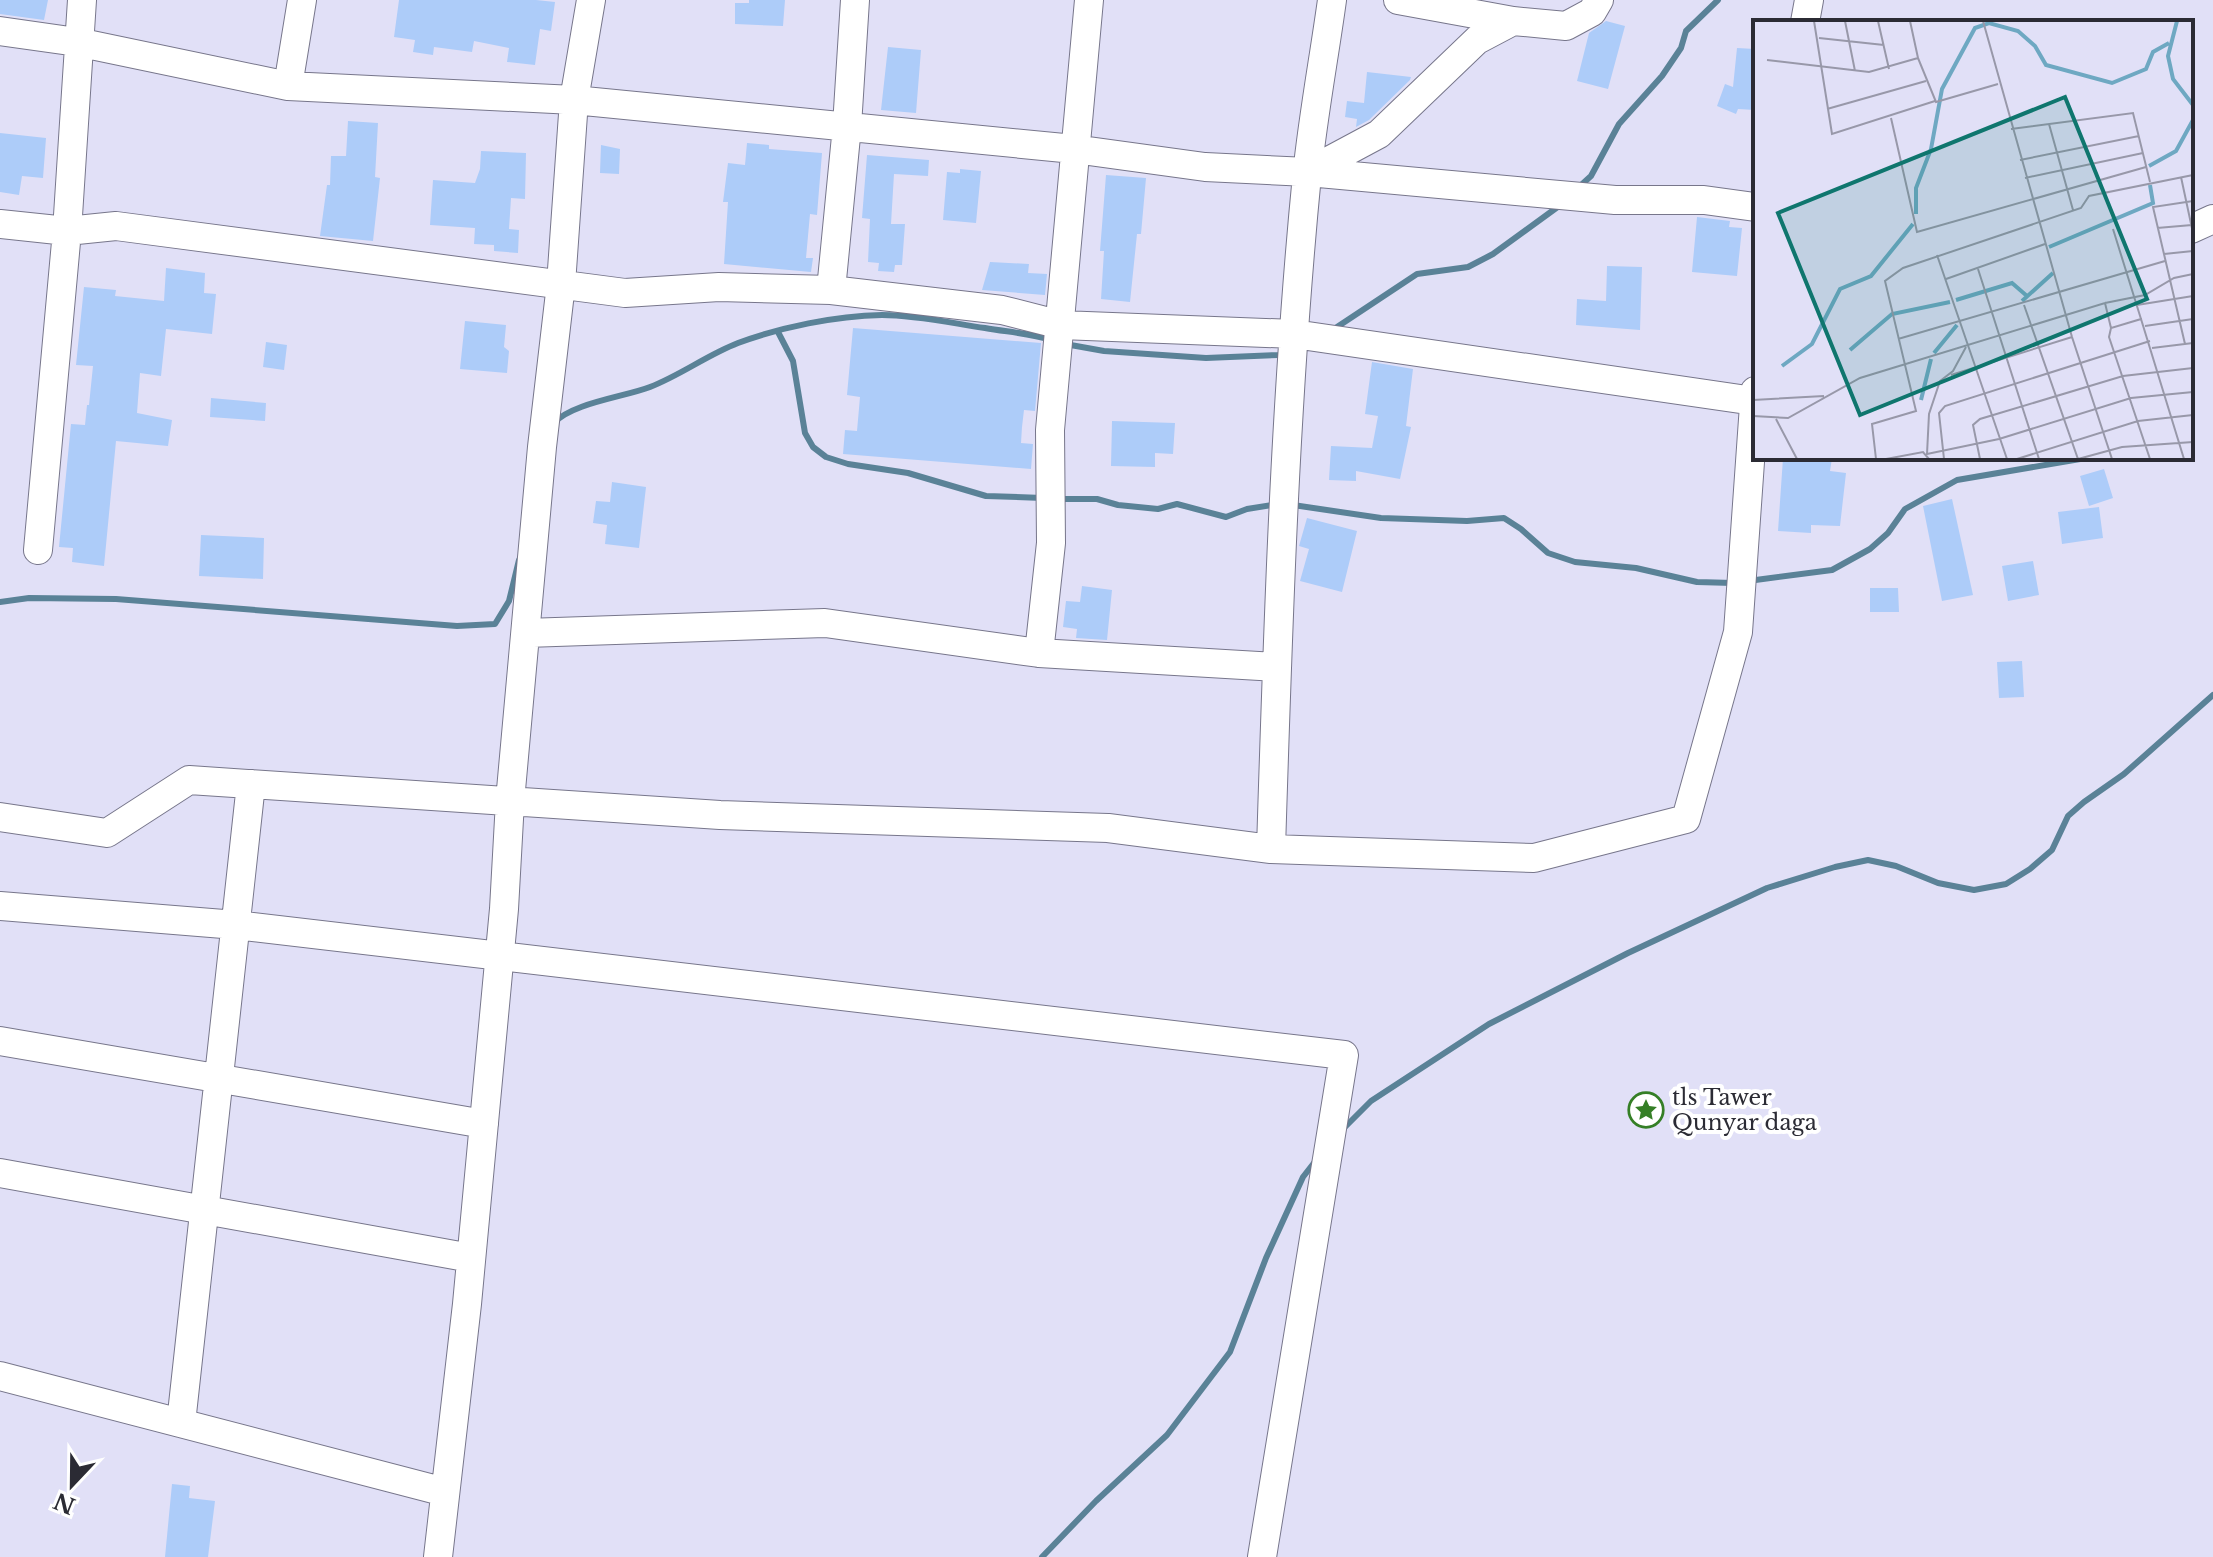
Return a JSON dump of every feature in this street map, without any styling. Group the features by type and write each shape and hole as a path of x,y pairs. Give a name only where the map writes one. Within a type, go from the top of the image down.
{"street":[{"path":"38,550 67,231 82,0"},
{"path":"288,86 302,0"},
{"path":"438,1557 484,1124 542,447 561,284 574,100 591,0"},
{"path":"831,290 847,126 855,0"},
{"path":"1039,653 1051,543 1050,430 1089,0"},
{"path":"1271,849 1294,334 1308,172 1332,0"},
{"path":"1398,0 1513,21 1566,26 1592,12 1599,0"},
{"path":"1805,20 1809,0"},
{"path":"1308,172 1379,134 1477,40 1513,21"},
{"path":"0,31 77,42 288,86 574,100 1074,149 1205,167 1308,172 1615,200 1704,200 1753,207"},
{"path":"2193,228 2213,219"},
{"path":"0,224 67,231 116,226 625,293 719,287 831,290 1002,310 1061,325 1294,334 1753,401"},
{"path":"0,817 107,833 189,780 720,815 1108,828 1271,849 1534,858 1686,819 1738,632 1753,415"},
{"path":"526,633 825,623 1039,653 1277,667"},
{"path":"181,1423 251,784"},
{"path":"0,906 236,925 1344,1055 1262,1557"},
{"path":"0,1041 484,1124"},
{"path":"0,1173 471,1258"},
{"path":"0,1376 445,1492"}],"building":[{"path":"0,0 48,0 44,20 0,14"},
{"path":"399,0 555,2 551,31 540,29 535,65 507,62 509,48 474,41 472,52 434,47 433,55 413,52 415,40 394,37"},
{"path":"749,0 785,0 783,26 735,24 735,3 749,3"},
{"path":"1606,21 1625,26 1608,89 1577,81 1589,33"},
{"path":"888,47 921,50 916,113 881,110"},
{"path":"1737,48 1753,49 1753,110 1738,109 1736,114 1717,106 1725,84 1733,87"},
{"path":"1367,72 1411,77 1369,120 1356,127 1357,119 1345,117 1347,101 1364,103"},
{"path":"348,121 378,123 375,177 380,178 373,241 320,236 327,185 330,185 331,156 346,156"},
{"path":"0,133 46,138 43,178 22,176 19,195 0,192"},
{"path":"747,143 769,145 769,149 822,153 817,215 810,214 806,258 813,258 811,272 724,264 728,202 723,202 728,163 745,165"},
{"path":"601,145 620,149 619,174 600,173"},
{"path":"481,151 526,153 525,199 511,198 509,229 519,230 518,253 494,251 494,245 474,244 475,228 430,225 433,180 475,183"},
{"path":"867,155 929,160 928,176 894,174 891,224 905,224 902,265 895,265 894,272 878,271 879,263 868,262 870,219 862,218"},
{"path":"960,169 981,171 976,223 943,220 947,172 960,173"},
{"path":"1106,175 1146,178 1130,302 1101,299 1104,251 1100,251"},
{"path":"1697,217 1730,221 1729,227 1742,228 1737,276 1692,272"},
{"path":"990,262 1029,264 1028,273 1047,274 1045,295 982,290"},
{"path":"1607,266 1642,267 1640,330 1576,325 1577,299 1606,301"},
{"path":"166,268 205,273 204,293 216,294 212,334 166,329 161,376 140,373 137,413 172,420 168,446 116,441 104,566 72,562 73,548 59,547 71,424 85,425 93,366 76,365 84,287 116,290 115,296 164,301"},
{"path":"465,321 506,325 504,347 509,351 507,373 460,369"},
{"path":"853,328 1041,343 1035,411 1024,410 1022,427 1021,443 1033,444 1031,469 843,454 845,430 857,431 860,397 847,395"},
{"path":"266,342 287,345 284,370 263,367"},
{"path":"1372,362 1413,369 1406,426 1411,427 1400,479 1356,471 1356,481 1329,480 1331,446 1372,448 1378,416 1365,414"},
{"path":"211,398 266,403 265,421 210,417"},
{"path":"1112,421 1175,423 1173,454 1155,453 1155,467 1111,466"},
{"path":"1783,460 1832,460 1830,471 1846,473 1840,526 1811,525 1811,533 1778,531"},
{"path":"2104,469 2113,498 2089,506 2080,476"},
{"path":"612,482 646,487 639,548 605,544 607,525 593,523 596,501 610,502"},
{"path":"1952,499 1973,595 1942,601 1923,506"},
{"path":"2099,507 2103,538 2062,544 2058,512"},
{"path":"1307,518 1357,531 1342,592 1300,581 1309,549 1299,546"},
{"path":"201,535 264,538 263,579 199,576"},
{"path":"2033,561 2039,595 2008,601 2002,566"},
{"path":"1082,586 1112,590 1107,640 1076,638 1077,629 1063,627 1066,601 1080,602"},
{"path":"1870,588 1898,588 1899,612 1870,612"},
{"path":"2022,661 2024,697 1999,698 1997,662"},
{"path":"172,1484 190,1486 189,1498 215,1501 208,1557 165,1557"}],"waterway":[{"path":"1579,187 1591,176 1619,124 1662,76 1681,48 1686,31 1718,0"},
{"path":"1334,329 1417,274 1468,267 1493,254 1559,206"},
{"path":"554,423 585,405 661,382 738,343 790,327 827,320 908,316 1051,340"},
{"path":"778,332 793,361 805,433 813,447 826,457 848,464 908,473 986,496 1043,498"},
{"path":"1065,344 1104,351 1206,358 1279,355 1285,352"},
{"path":"1748,581 1832,570 1870,549 1888,533 1905,509 1957,480 2074,460"},
{"path":"1058,499 1097,499 1118,505 1158,509 1177,504 1226,517 1247,509 1278,504"},
{"path":"1293,505 1381,518 1467,521 1504,518 1548,553 1575,562 1636,568 1697,582 1733,583"},
{"path":"0,602 29,598 116,599 457,626 495,624 509,601 519,560"},
{"path":"1343,1129 1371,1101 1489,1024 1628,953 1767,888 1868,860 1896,866 1938,883 1974,890 2006,884 2052,850 2068,816 2124,774 2213,695"},
{"path":"1042,1557 1167,1435 1230,1352 1266,1258 1303,1177 1317,1159"}],"place":[{"name":"tls Tawer Qunyar daga","path":"1646,1110"}]}
